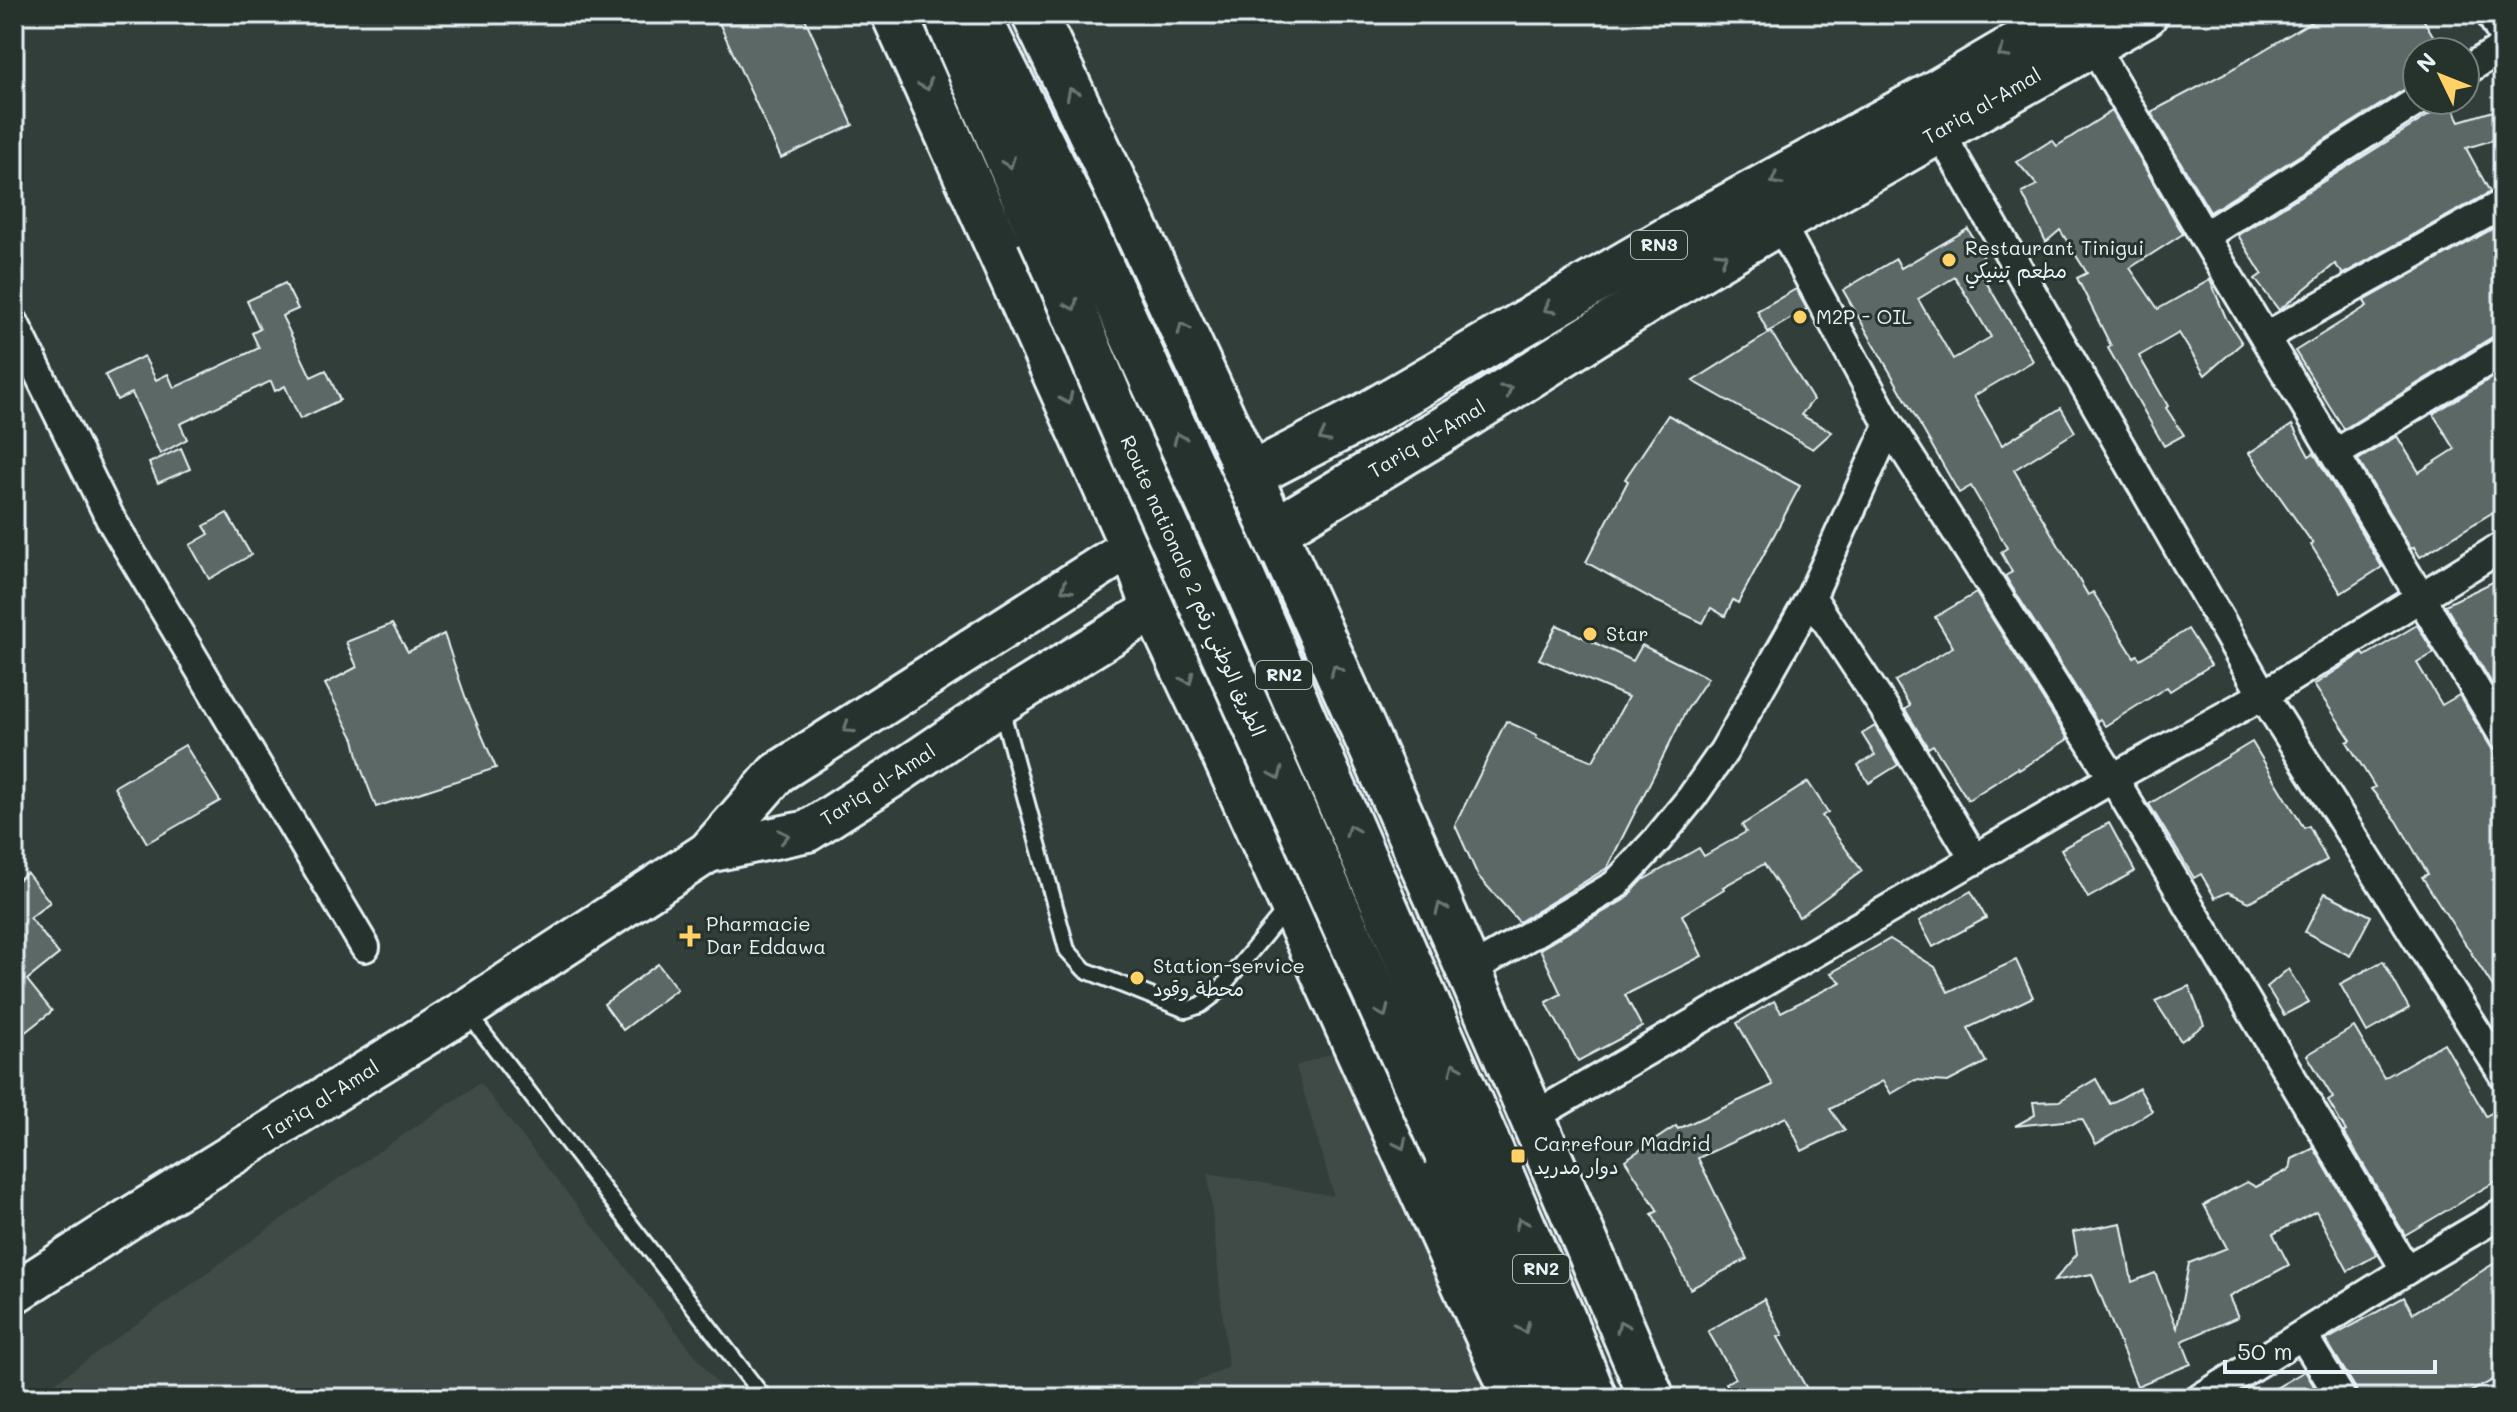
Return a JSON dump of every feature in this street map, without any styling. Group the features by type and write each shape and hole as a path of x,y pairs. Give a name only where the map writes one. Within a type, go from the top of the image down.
{"highway":[{"path":"894,14 1132,546 1155,608 1516,1398"},
{"name":"Route nationale الطريق الوطني رقم 2","path":"946,14 1058,224"},
{"name":"Route nationale الطريق الوطني رقم 2","path":"978,14 1004,73 1044,145 1074,308 1137,462 1467,1147"},
{"path":"1034,14 1145,245 1274,531 1533,1117 1652,1398"},
{"name":"Tariq al-Amal","path":"1132,546 1249,476 1365,416 1672,237 1932,95 2081,29 2145,14"},
{"name":"Tariq al-Amal","path":"1155,608 1655,296 1943,128 2081,29"},
{"name":"RN2","path":"1467,1147 1556,1398"},
{"name":"RN2","path":"1467,1147 1563,1319 1594,1398"}],"street":[{"path":"2491,14 2503,36"},
{"path":"2081,29 2502,733"},
{"path":"2481,61 2503,47"},
{"path":"2204,236 2401,111"},
{"path":"1943,128 1951,152 2263,695 2503,1074"},
{"path":"2265,337 2503,204"},
{"path":"1779,222 1889,425 2113,778 2406,1270"},
{"path":"14,323 110,518 365,947"},
{"path":"2335,454 2503,351"},
{"path":"1469,971 1615,885 1692,797 1724,751 1811,597 1889,425"},
{"name":"Tariq al-Amal","path":"14,1293 466,1010 708,852 777,773 1132,546"},
{"path":"1533,1117 2113,778 2263,695 2503,546"},
{"path":"1811,597 1884,708 1975,860"},
{"name":"Tariq al-Amal","path":"708,852 808,831 1000,704 1155,608"},
{"path":"2201,1398 2503,1213"},
{"path":"2303,1336 2341,1398"}],"lane":[{"path":"1000,704 1067,950 1085,970 1186,1010 1201,1005 1217,993 1291,903"},
{"path":"466,1010 764,1398"}],"shaded area":[{"path":"1388,1033 1534,1398 1162,1398 1228,1367 1208,1173 1334,1196 1296,1066"},
{"path":"480,1083 729,1398 34,1398 319,1192"}],"building":[{"path":"715,14 803,14 853,125 781,158"},
{"path":"2324,14 2420,14 2433,36 2401,36 2401,92 2210,212 2151,112 2229,71"},
{"path":"2503,108 2503,137 2466,148 2490,192 2343,274 2335,264 2279,310 2255,279 2262,274 2238,235 2428,116 2457,116 2460,121"},
{"path":"2112,111 2183,234 2130,268 2158,309 2210,280 2226,318 2242,343 2205,375 2179,333 2139,356 2184,435 2164,446 2108,348 2111,346 2077,278 2087,273 2060,230 2046,242 2022,193 2037,185 2017,162 2052,140 2057,146"},
{"path":"2503,223 2503,334 2494,336 2344,429 2295,351 2367,306 2364,301"},
{"path":"1968,229 1985,260 1976,265 2033,361 1974,396 2002,445 2061,408 2075,432 2014,470 2088,595 2093,592 2134,657 2137,655 2140,659 2188,629 2211,665 2170,691 2167,687 2105,726 2100,719 2097,721 2005,576 2012,572 2001,552 2007,548 1971,486 1959,493 1843,290 1896,259 1901,268","holes":["1955,277 1991,337 1953,359 1918,299"]},
{"path":"285,283 298,309 282,316 311,377 326,370 340,400 300,419 285,386 275,391 271,381 180,424 187,439 160,454 132,393 117,400 105,375 144,356 156,380 168,374 174,388 259,348 252,333 260,329 247,301"},
{"path":"1796,289 1807,309 1768,332 1757,311"},
{"path":"1771,332 1813,400 1801,415 1832,432 1813,449 1693,381"},
{"path":"2503,371 2503,506 2420,557 2414,547 2411,549 2358,460 2397,436 2419,472 2455,449 2433,414"},
{"path":"1668,415 1800,486 1738,603 1733,600 1725,616 1711,608 1703,623 1586,562 1628,481 1625,479"},
{"path":"2292,425 2309,456 2314,453 2382,567 2341,593 2313,544 2249,453"},
{"path":"181,448 190,469 158,483 149,463"},
{"path":"227,513 251,555 209,579 190,545 209,534 204,526"},
{"path":"2503,577 2503,702 2445,605"},
{"path":"1976,593 2068,739 1968,800 1933,745 1928,748 1905,709 1910,706 1895,681 1953,647 1935,617"},
{"path":"392,624 408,652 444,634 465,696 496,768 376,807 354,739 325,684 357,667 346,642"},
{"path":"1557,625 1633,661 1642,645 1708,678 1686,711 1607,868 1519,922 1478,876 1455,825 1506,721 1537,735 1536,738 1593,761 1628,697 1539,659"},
{"path":"2417,625 2434,653 2417,663 2442,705 2459,695 2503,767 2503,1002 2422,877 2428,874 2397,821 2371,789 2375,787 2347,742 2351,740 2314,685 2363,653 2365,656"},
{"path":"1875,726 1898,765 1869,783 1858,765 1875,755 1862,734"},
{"path":"2252,742 2304,828 2309,826 2327,860 2249,902 2228,892 2215,898 2201,874 2194,878 2149,804"},
{"path":"185,745 220,801 147,843 114,787"},
{"path":"1808,782 1828,812 1822,816 1862,871 1799,917 1764,864 1723,887 1682,915 1702,956 1625,995 1642,1027 1578,1061 1546,1002 1561,994 1540,949 1624,900 1643,880 1699,848 1704,856 1746,832 1742,825"},
{"path":"2109,823 2135,871 2088,898 2061,849"},
{"path":"27,873 50,902 30,918 59,954 27,980 52,1011 14,1041 14,883"},
{"path":"1971,891 1986,918 1933,947 1919,921"},
{"path":"2325,893 2371,916 2350,956 2305,932"},
{"path":"1890,939 1935,967 1948,992 2016,960 2033,997 1968,1028 1986,1062 1948,1082 1915,1080 1891,1094 1883,1081 1830,1109 1845,1130 1802,1151 1786,1117 1698,1158 1747,1259 1690,1289 1652,1214 1658,1211 1625,1160 1676,1126 1678,1129 1773,1085 1737,1023 1774,1001 1781,1012 1841,982 1831,973"},
{"path":"2383,961 2409,1008 2367,1032 2340,984"},
{"path":"658,964 677,989 623,1030 604,1004"},
{"path":"2288,969 2309,1002 2284,1015 2267,987"},
{"path":"2189,986 2204,1025 2181,1041 2155,1001"},
{"path":"2354,1027 2384,1078 2444,1043 2486,1116 2495,1111 2503,1124 2503,1177 2405,1235 2344,1132 2328,1101 2333,1098 2307,1055"},
{"path":"2096,1079 2110,1104 2139,1088 2152,1111 2096,1144 2082,1119 2015,1126 2035,1115 2033,1102 2059,1101"},
{"path":"2314,1148 2377,1255 2348,1271 2316,1211 2273,1234 2289,1265 2229,1297 2238,1317 2182,1341 2191,1364 2137,1386 2092,1274 2054,1281 2077,1254 2073,1232 2121,1223 2132,1282 2155,1273 2177,1328 2189,1263 2227,1248 2204,1205 2247,1182 2256,1187 2290,1169 2292,1159"},
{"path":"2503,1258 2503,1375 2459,1398 2358,1398 2356,1389 2326,1340 2404,1297 2413,1313"},
{"path":"1764,1299 1783,1335 1778,1337 1812,1398 1735,1398 1726,1383 1735,1378 1708,1331"},
{"path":"2305,1371 2321,1398 2259,1398"}],"place":[{"name":"Restaurant Tinigui مطعم تينيكي","path":"1949,260"},
{"name":"M2P - OIL","path":"1800,317"},
{"name":"Star","path":"1590,634"},
{"name":"Pharmacie Dar Eddawa","path":"690,936"},
{"name":"Station-service محطة وقود","path":"1137,978"},
{"name":"Carrefour Madrid دوار مدريد","path":"1518,1156"}]}
